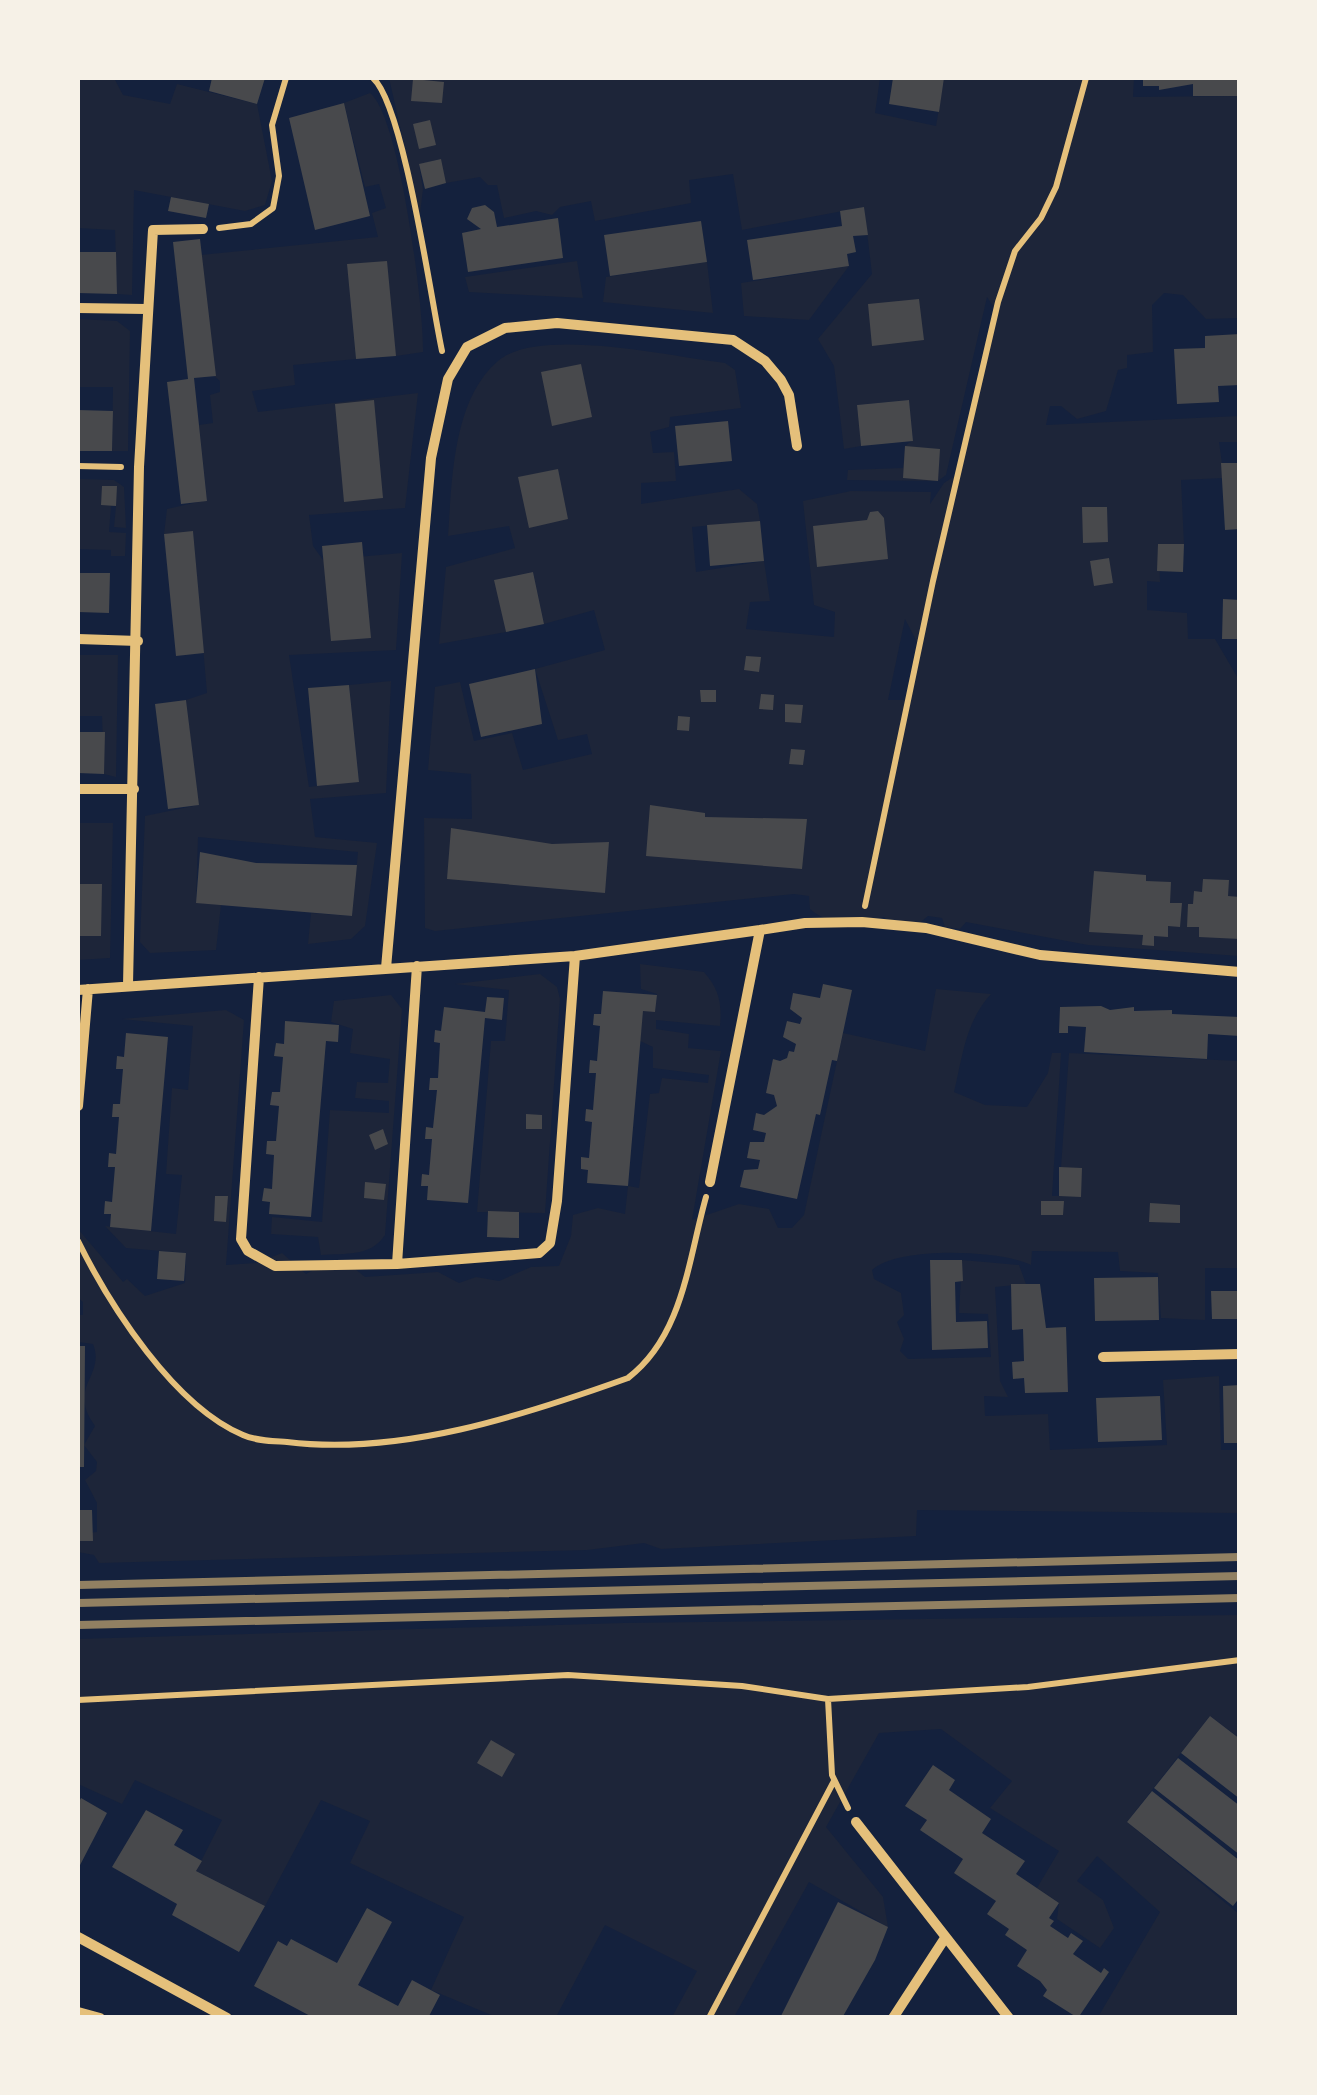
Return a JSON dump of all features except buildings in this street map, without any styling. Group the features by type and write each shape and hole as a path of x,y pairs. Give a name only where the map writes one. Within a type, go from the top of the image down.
{"street":[{"path":"128,985 139,467 153,230 202,229"},
{"path":"78,308 146,309"},
{"path":"386,968 429,477 438,408 461,355 477,339 518,325 584,325 732,340 765,361 781,380 791,405 797,446"},
{"path":"78,638 138,641"},
{"path":"78,789 134,789"},
{"path":"78,1106 83,989 576,956 806,923 862,922 926,928 1040,955 1240,972"},
{"path":"710,1182 760,930"},
{"path":"259,976 241,1239 248,1252 275,1266 396,1264 539,1253 550,1242 558,1201 576,956"},
{"path":"396,1264 417,966"},
{"path":"1103,1357 1240,1354"},
{"path":"856,1822 1009,2018"},
{"path":"78,1937 227,2018"},
{"path":"893,2018 945,1938"},
{"path":"78,2012 100,2018"}],"path":[{"path":"202,229 251,224 273,208 279,176 272,124 286,78"},
{"path":"372,78 386,98 399,144 448,380"},
{"path":"862,922 932,581 998,302 1015,251 1040,218 1056,187 1086,78"},
{"path":"78,466 139,467"},
{"path":"78,1241 100,1283 167,1374 184,1394 228,1428 248,1438 326,1448 364,1447 566,1398 628,1378 646,1364 672,1327 710,1182"},
{"path":"78,1700 568,1674 742,1686 828,1699 1028,1687 1240,1660"},
{"path":"828,1699 834,1781 856,1822"},
{"path":"708,2018 834,1781"}],"shaded area":[{"path":"78,78 114,78 123,95 170,104 177,84 257,104 272,181 265,205 245,211 134,190 132,295 117,294 115,230 78,228"},
{"path":"389,78 880,78 875,113 936,126 944,78 1134,78 1133,97 1239,96 1239,318 1206,319 1183,295 1164,293 1152,305 1153,352 1127,355 1127,368 1118,370 1106,411 1077,419 1061,406 1050,406 1046,425 1239,416 1239,442 1219,442 1224,478 1181,480 1184,544 1159,544 1160,582 1147,581 1147,610 1187,613 1188,639 1215,639 1239,680 1239,956 1088,945 966,922 960,929 945,927 942,918 928,916 916,926 890,923 884,917 836,921 810,909 809,896 794,894 435,931 425,928 424,818 472,819 471,774 428,770 435,687 460,682 474,741 512,733 523,770 592,754 587,734 558,740 535,669 605,650 594,610 544,624 533,572 495,580 506,632 439,644 446,567 515,548 509,526 448,536 453,467 463,419 471,397 498,361 517,351 574,345 725,363 735,370 741,408 670,417 669,427 650,432 653,453 674,452 676,481 641,483 641,504 739,489 757,504 760,521 692,527 696,572 764,561 770,601 750,602 746,629 834,637 835,612 814,605 803,501 851,491 931,492 930,504 944,483 959,473 997,312 987,297 946,475 938,481 847,480 848,470 903,468 905,446 913,440 909,400 857,405 861,446 844,449 834,366 818,339 872,274 864,207 742,230 733,174 689,180 691,203 595,221 591,201 560,207 552,215 536,211 504,218 497,185 488,185 480,177 446,183 440,159 419,165 423,189 420,214","holes":["905,619 918,644 909,700 888,700"]},
{"path":"370,93 381,109 400,174 415,257 423,352 396,356 347,264 356,359 293,365 295,385 252,391 258,412 418,393 405,508 309,515 313,546 323,560 402,553 396,650 289,655 309,787 359,781 349,685 391,681 386,793 310,799 315,837 377,843 365,926 351,939 308,944 311,913 352,916 358,852 198,837 196,902 221,905 216,950 150,953 140,942 145,816 198,805 186,700 207,693 193,532 164,534 167,509 207,500 199,425 213,423 210,395 220,392 220,381 214,376 201,255 378,237 372,213 386,208 379,184 365,187 344,103"},
{"path":"577,261 583,298 469,292 465,277"},
{"path":"707,262 713,313 603,302 606,277"},
{"path":"849,266 809,320 744,316 741,283"},
{"path":"78,319 117,321 130,331 128,451 112,451 113,387 78,387"},
{"path":"78,479 114,480 124,487 126,528 114,527 116,506 111,506 109,532 126,533 125,556 111,556 111,550 78,549"},
{"path":"78,655 118,655 116,777 104,774 102,716 78,716"},
{"path":"78,823 113,823 110,958 78,960 78,936 101,936 101,884 78,884"},
{"path":"640,964 704,972 720,1003 720,1026 656,1020 656,1029 689,1034 688,1048 721,1051 692,1220 739,1204 769,1209 778,1228 792,1228 804,1215 843,1033 925,1051 936,989 991,994 970,1028 954,1092 985,1105 1027,1107 1048,1073 1052,1053 1061,1053 1052,1196 1059,1196 1069,1053 1239,1061 1239,1268 1205,1268 1205,1320 1161,1318 1158,1273 1120,1271 1118,1252 1032,1251 1031,1265 997,1256 926,1254 885,1262 872,1270 874,1279 901,1293 904,1315 897,1322 904,1339 900,1351 908,1359 991,1357 988,1314 959,1313 962,1260 1019,1265 1026,1284 995,1287 1000,1381 1008,1397 984,1396 985,1416 1048,1414 1050,1450 1167,1445 1163,1380 1219,1376 1221,1450 1239,1450 1239,1513 917,1510 916,1536 661,1549 644,1543 587,1550 99,1563 94,1555 78,1552 78,1534 97,1532 97,1503 85,1480 96,1471 97,1462 84,1445 95,1426 84,1401 96,1355 93,1344 78,1342 78,1315 83,1315 83,1302 78,1298 78,1229 123,1282 127,1279 145,1296 185,1283 186,1253 126,1248 105,1226 176,1234 182,1175 166,1174 172,1088 188,1090 193,1026 122,1019 226,1010 244,1020 226,1265 257,1263 282,1253 306,1274 331,1260 344,1260 365,1277 438,1272 459,1283 476,1277 499,1281 531,1267 559,1266 571,1236 573,1215 598,1208 625,1214 628,1186 639,1188 650,1094 659,1093 662,1078 708,1083 709,1075 653,1068 653,1047 640,1041 643,1011 655,1011 657,994 641,989"},
{"path":"540,974 557,987 560,999 545,1213 477,1212 491,1041 505,1041 509,990 455,984"},
{"path":"391,995 402,1009 385,1235 365,1250 321,1255 318,1237 271,1234 272,1217 322,1222 330,1110 389,1113 389,1101 355,1098 357,1082 388,1083 390,1059 350,1053 353,1029 331,1022 334,1001"},
{"path":"1239,1615 1239,1738 1210,1716 1127,1822 1239,1914 1239,2017 1098,2017 1160,1912 1097,1856 1077,1881 1103,1900 1114,1928 1100,1948 1057,1919 1059,1903 1037,1888 1059,1851 990,1808 1012,1781 941,1729 879,1733 826,1827 883,1897 888,1927 809,1882 734,2017 672,2017 697,1971 605,1925 556,2017 496,2017 431,1990 464,1917 350,1863 370,1821 321,1800 265,1906 196,1871 222,1820 135,1780 122,1804 78,1784 78,1639 623,1623"}],"railway":[{"path":"78,1585 1240,1557"},
{"path":"78,1603 1240,1576"},
{"path":"78,1625 1240,1598"}]}
